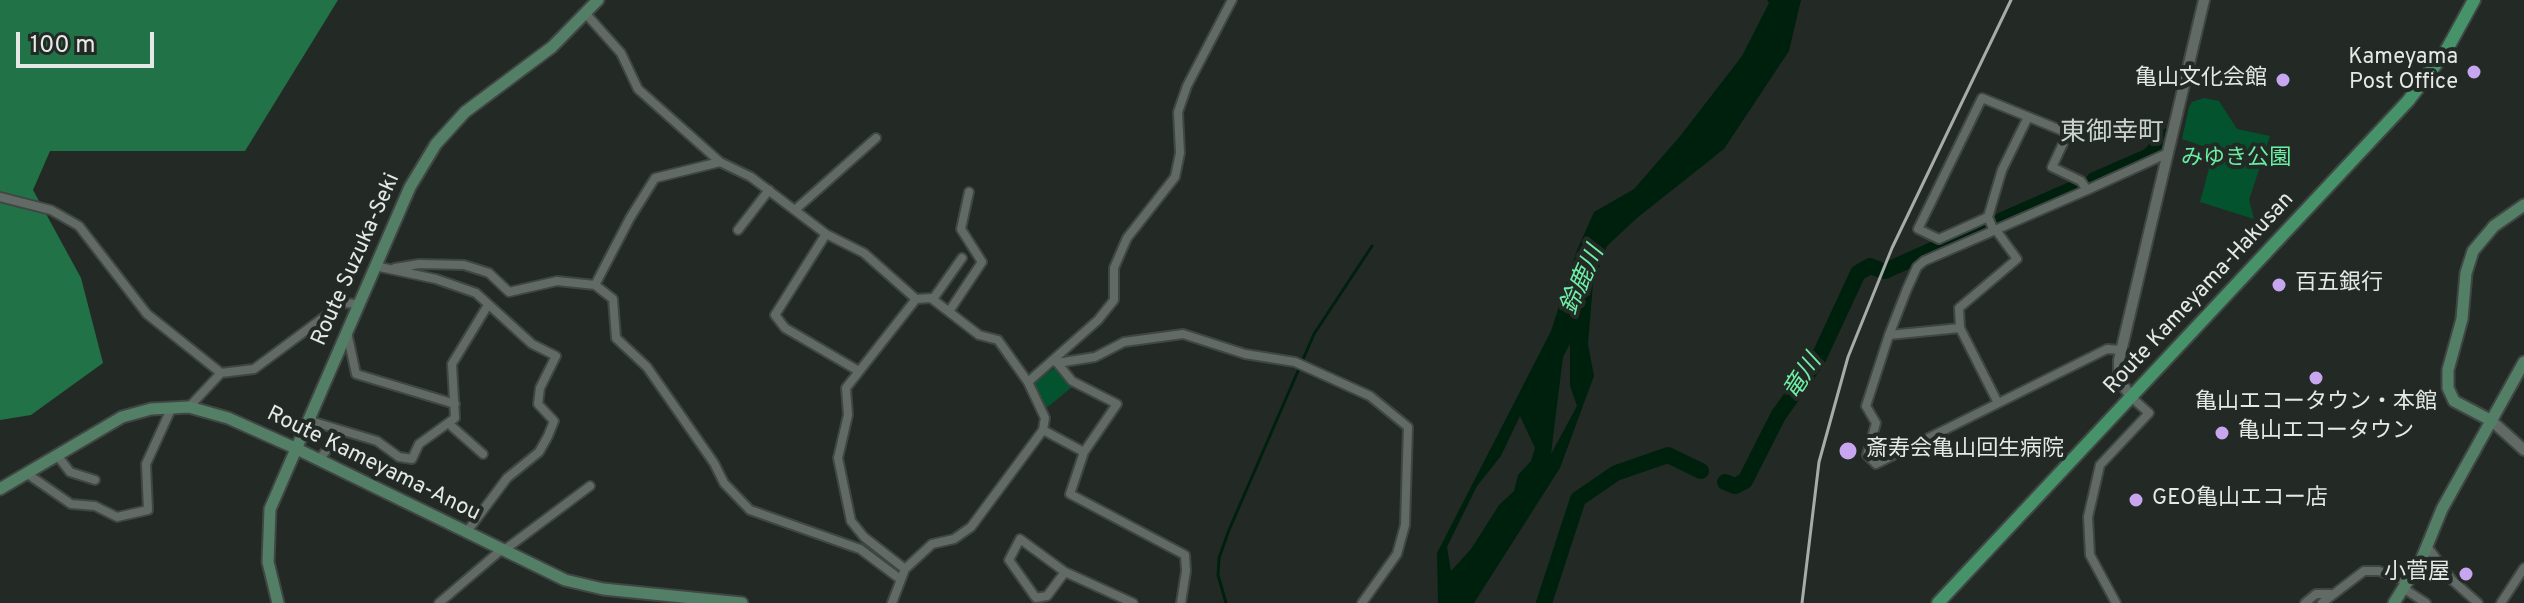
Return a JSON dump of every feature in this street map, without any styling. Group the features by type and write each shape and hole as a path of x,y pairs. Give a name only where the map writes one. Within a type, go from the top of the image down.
{"main road":[{"name":"Route Suzuka-Seki","path":"278,603 268,562 270,509 410,187 451,126 479,99 552,47 587,15 598,0"},
{"name":"Route Kameyama-Hakusan","path":"1938,603 2408,101 2446,51 2474,0"},
{"path":"2492,421 2454,401 2448,388 2448,370 2462,319 2466,273 2473,251 2494,226 2524,205"},
{"path":"2394,603 2524,362"},
{"name":"Route Kameyama-Anou","path":"0,489 122,417 172,407 189,407 228,418 295,448 565,580 628,597 742,603"}],"street":[{"path":"1028,382 1056,361 1114,300 1114,268 1127,238 1175,177 1180,153 1178,112 1187,86 1232,0"},
{"path":"2116,603 2090,555 2088,517 2100,465 2149,413 2131,397 2119,379 2122,350 2204,0"},
{"path":"587,15 621,53 638,89 720,162 745,173 826,234 864,253 916,299 933,299 979,335 1002,344 1028,382 1045,418 1043,430 971,527 954,539 932,544 905,569 892,603"},
{"path":"1988,217 1939,239 1918,229 1982,98 2068,133 2052,167 2081,181 2087,190"},
{"path":"1998,403 1960,328 1959,308 2017,259 1988,217 2002,170 2028,117"},
{"path":"796,209 876,138"},
{"path":"2122,350 2107,349 1872,463 1867,455 1876,423 1866,406 1889,335 1917,267 2169,153"},
{"path":"595,285 655,178 720,162"},
{"path":"738,230 769,190"},
{"path":"950,310 982,262 961,229 969,192"},
{"path":"0,197 51,210 79,226 147,314 221,373"},
{"path":"826,234 775,315 785,328 857,370"},
{"path":"933,299 962,258"},
{"path":"391,270 419,264 464,265 489,273 509,292 557,281 595,285 613,299 616,338 647,367 730,492 761,516 860,549 900,579"},
{"path":"375,266 461,287 488,305 532,344 556,356 540,388 538,404 554,421 539,452 507,478 466,533"},
{"path":"905,569 857,530 847,512 838,458 848,415 846,388 857,370 916,299"},
{"path":"189,407 221,373 254,369 343,303 359,304"},
{"path":"314,422 377,441 399,457 412,459 419,444 455,418 452,364 488,305"},
{"path":"1889,335 1960,328"},
{"path":"347,331 356,374 455,404"},
{"path":"1056,361 1095,357 1124,342 1183,334 1245,354 1295,362 1370,396 1408,427 1402,536 1389,568 1362,603"},
{"path":"1056,361 1072,381 1117,404 1084,452 1070,494 1185,555 1181,603"},
{"path":"26,473 71,504 95,506 117,517 148,510 146,464 172,407"},
{"path":"2492,421 2524,450"},
{"path":"448,423 483,454"},
{"path":"1043,430 1084,452"},
{"path":"319,460 341,431"},
{"path":"57,455 70,472 95,480"},
{"path":"439,603 502,550 590,486"},
{"path":"1065,572 1047,596 1036,598 1009,560 1020,539 1065,572 1133,603"},
{"path":"2427,546 2452,580 2478,603"},
{"path":"2501,603 2524,568"},
{"path":"2322,603 2364,571 2379,571 2405,585 2426,603"},
{"path":"2305,603 2316,594 2330,594"}],"green space":[{"path":"0,0 338,0 245,151 50,151 33,190 81,278 103,363 31,415 0,420"},
{"name":"みゆき公園","path":"2204,98 2219,101 2237,129 2270,136 2249,200 2254,219 2200,202 2214,150 2182,139 2189,107 2192,102"},
{"path":"1056,367 1072,387 1044,410 1034,382"}],"water":[{"name":"鈴鹿川","path":"1767,0 1801,0 1789,51 1724,149 1637,218 1607,246 1593,284 1588,344 1594,376 1560,468 1474,603 1438,603 1437,553 1551,331 1577,250 1594,212 1634,189 1681,135 1742,56 1769,3","holes":["1570,344 1570,386 1577,406 1551,454 1563,357","1520,416 1535,448 1531,461 1518,475 1514,491 1499,505 1471,549 1451,571 1447,547 1477,486 1501,456"]}],"waterway":[{"name":"竜川","path":"2094,180 2149,156 2168,136"},
{"name":"竜川","path":"2002,220 2073,189"},
{"name":"竜川","path":"1885,271 1986,226"},
{"path":"1226,603 1218,575 1219,558 1229,530 1314,334 1372,246"},
{"name":"竜川","path":"1725,482 1735,486 1745,481 1778,416 1818,359 1858,273 1870,266 1878,269"},
{"name":"竜川","path":"1544,603 1578,499 1616,473 1668,455 1701,471"}],"railway":[{"path":"1802,603 1819,462 1848,357 1892,248 2011,0"}],"place":[{"name":"Kameyama Post Office","path":"2474,72"},
{"name":"亀山文化会館","path":"2283,80"},
{"name":"百五銀行","path":"2279,285"},
{"name":"亀山エコータウン・本館","path":"2316,378"},
{"name":"亀山エコータウン","path":"2222,433"},
{"name":"斎寿会亀山回生病院","path":"1848,451"},
{"name":"GEO亀山エコー店","path":"2136,500"},
{"name":"小菅屋","path":"2466,574"}],"district":[{"name":"東御幸町","path":"2112,135"}]}
